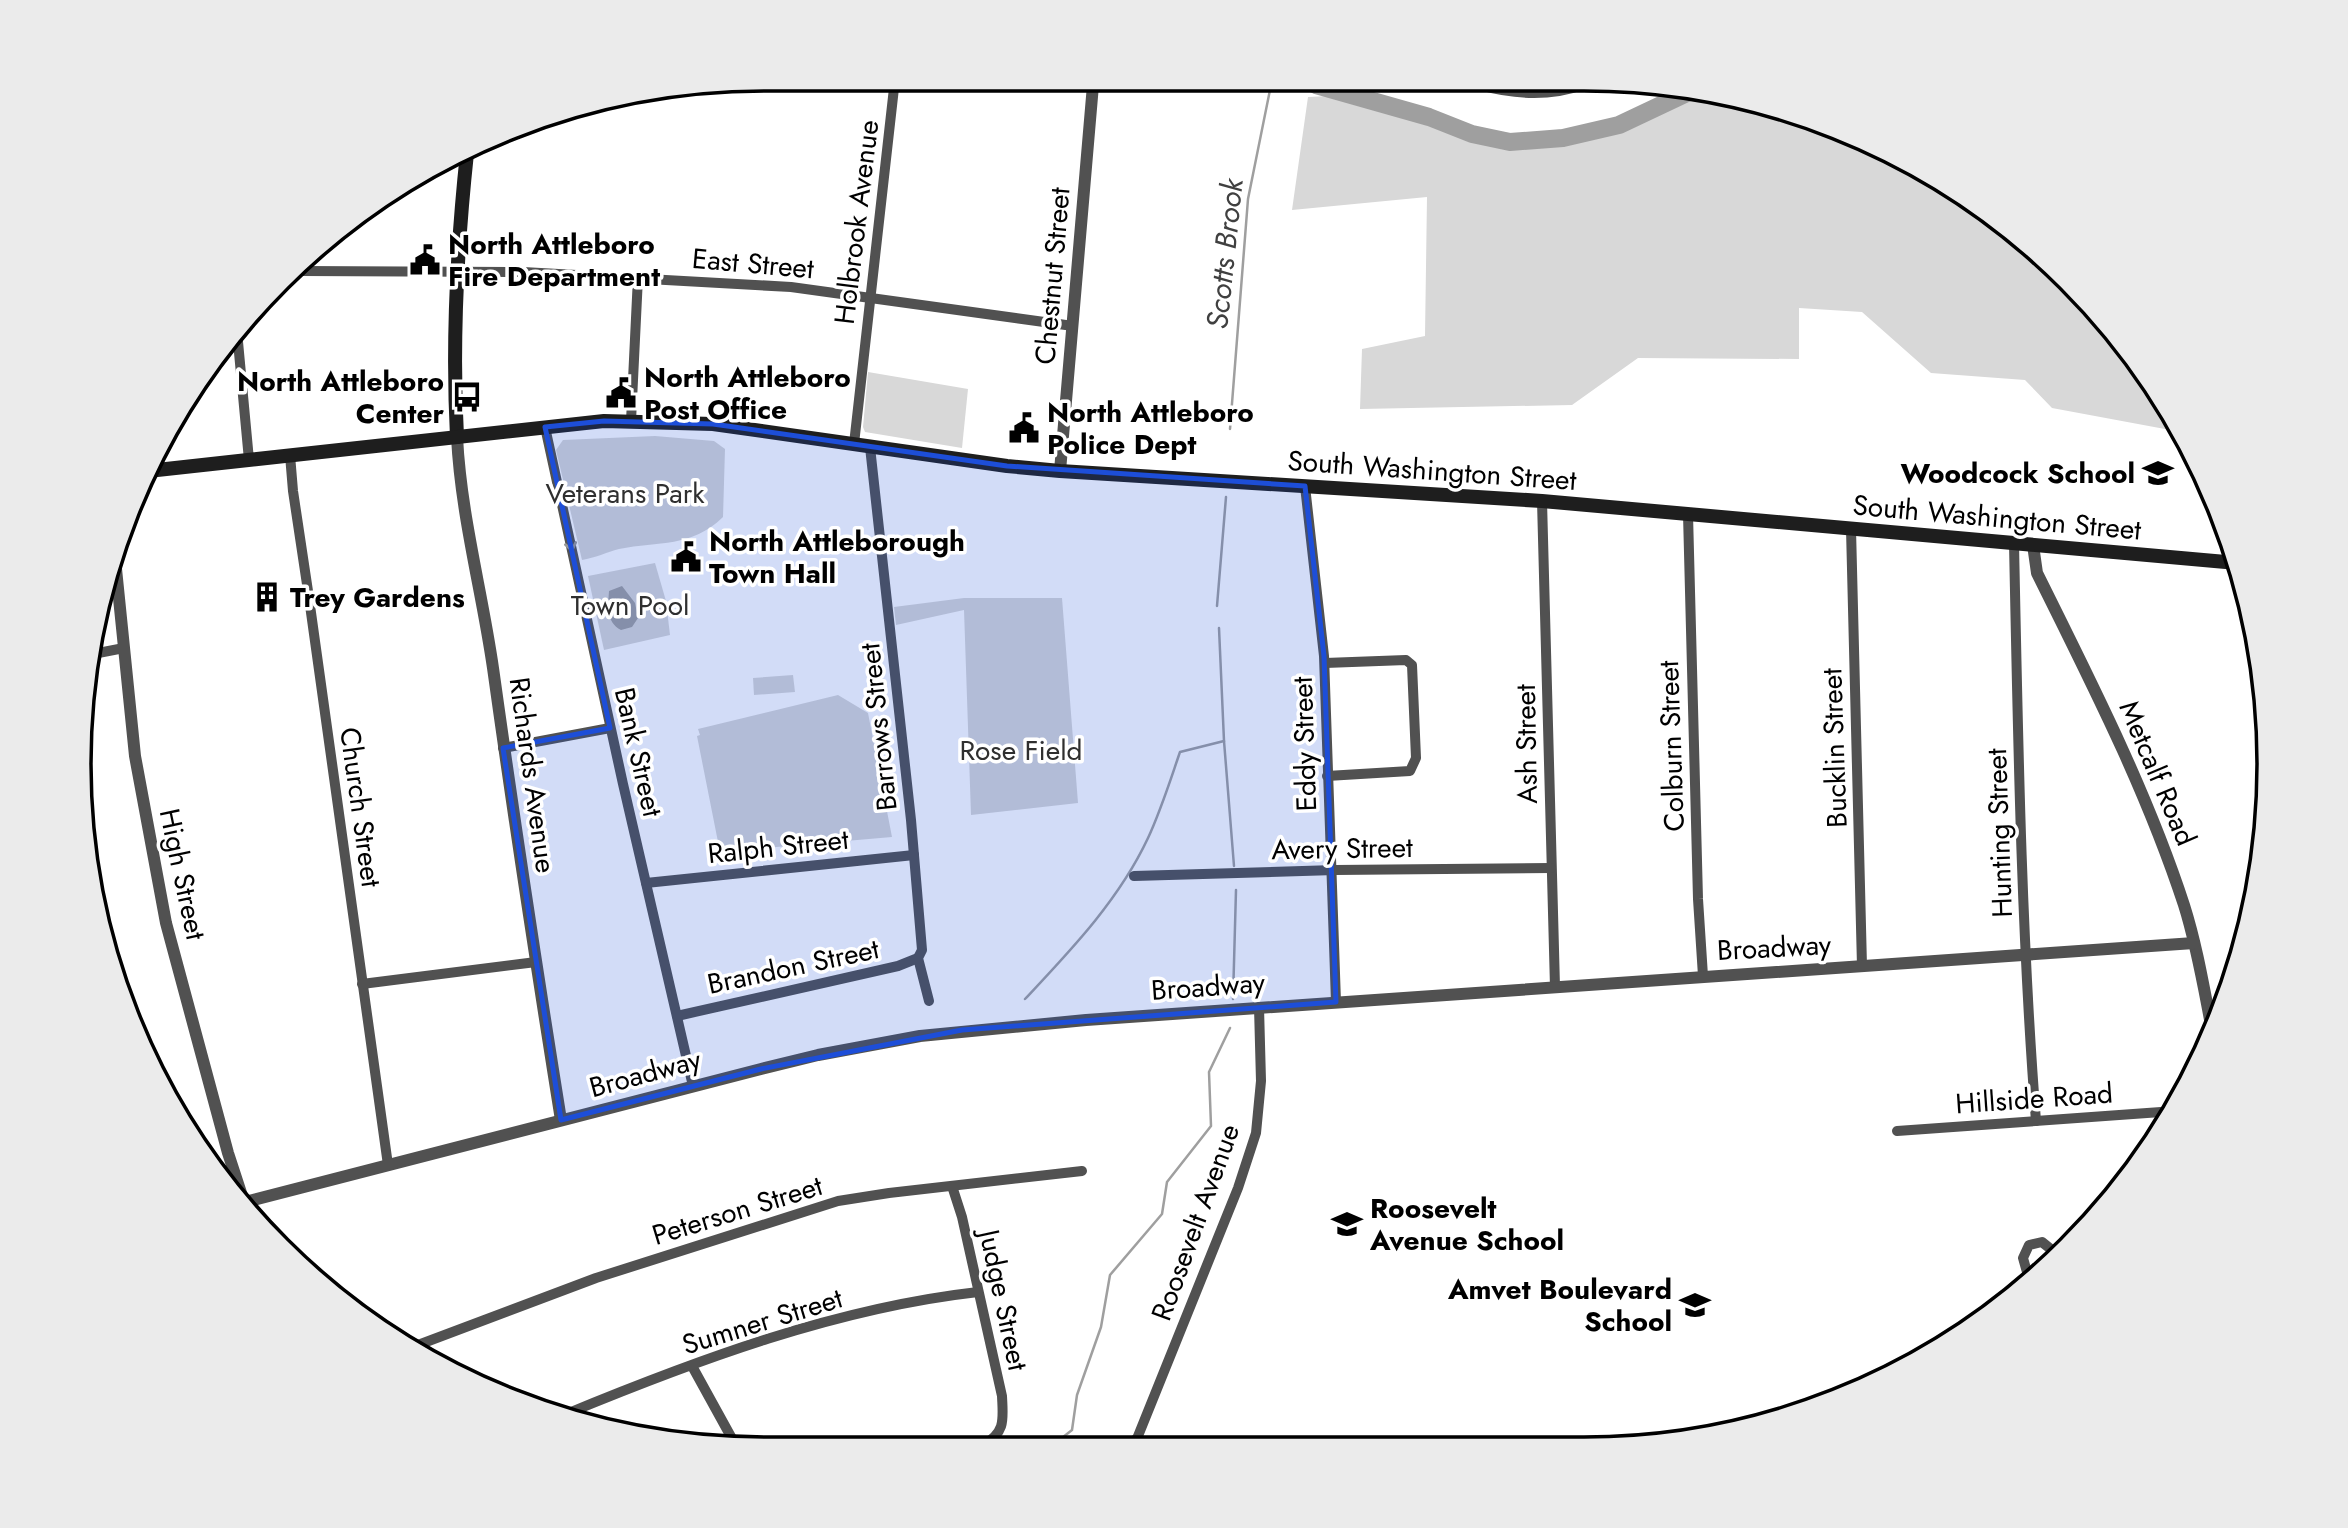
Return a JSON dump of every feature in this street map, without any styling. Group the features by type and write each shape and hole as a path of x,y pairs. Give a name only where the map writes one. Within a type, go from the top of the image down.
{"main road":[{"path":"457,437 455,400 458,271 466,160"},
{"name":"South Washington Street","path":"158,470 604,421 713,424 1060,471 1542,501 2226,563"}],"street":[{"name":"Holbrook Avenue","path":"854,444 894,91"},
{"name":"Chestnut Street","path":"1060,471 1093,91"},
{"path":"1536,91 1554,91"},
{"name":"East Street","path":"306,271 523,272 791,287 1073,326"},
{"path":"631,421 638,277"},
{"path":"238,344 249,460"},
{"name":"Bank Street","path":"545,427 693,1086"},
{"name":"Richards Avenue","path":"457,437 459,477 493,666 503,748 561,1120"},
{"name":"Barrows Street","path":"870,447 914,855 922,950 918,958 929,1001"},
{"name":"Church Street","path":"290,455 388,1166"},
{"name":"Eddy Street","path":"1305,486 1325,663 1336,1002"},
{"name":"Ash Street","path":"1542,501 1555,987"},
{"name":"Colburn Street","path":"1688,514 1703,976"},
{"name":"Bucklin Street","path":"1851,529 1862,966"},
{"name":"Hunting Street","path":"2014,543 2025,956 2036,1121"},
{"name":"Metcalf Road","path":"2033,545 2037,573 2122,744 2145,797 2185,908 2209,1014"},
{"name":"High Street","path":"117,580 135,756 166,923 239,1185"},
{"path":"101,652 124,648"},
{"path":"1325,663 1406,660 1412,665 1416,758 1410,771 1327,776"},
{"path":"503,748 611,728"},
{"name":"Ralph Street","path":"646,883 914,855"},
{"name":"Avery Street","path":"1134,876 1331,870 1551,868"},
{"name":"Broadway","path":"252,1200 818,1055 919,1036 1020,1025 1259,1007 2194,943"},
{"name":"Brandon Street","path":"677,1016 898,966 918,958"},
{"path":"362,984 536,962"},
{"name":"Roosevelt Avenue","path":"1137,1437 1238,1188 1256,1133 1261,1081 1259,1007"},
{"name":"Hillside Road","path":"1897,1131 2160,1112"},
{"name":"Peterson Street","path":"422,1344 596,1278 838,1202 1083,1171"},
{"name":"Judge Street","path":"952,1186 962,1217 1002,1396 1003,1425 996,1437"},
{"path":"2027,1271 2023,1258 2029,1245 2042,1242 2050,1249"},
{"name":"Sumner Street","path":"577,1410 692,1366 822,1324 893,1306 978,1292"},
{"path":"692,1366 731,1436"}],"highlighted area":[{"path":"604,421 713,424 1007,466 1305,486 1324,656 1336,1002 962,1030 761,1069 561,1120 503,748 610,728 545,427"}],"green space":[{"path":"1350,95 1428,112 1502,136 1603,125 1668,96 1715,104 1758,114 1842,142 1921,181 1994,230 2060,288 2118,354 2168,430 2052,408 2025,380 1931,373 1862,312 1799,308 1799,359 1638,358 1572,405 1360,409 1362,349 1425,336 1427,197 1292,210 1308,97"},
{"path":"868,372 968,389 962,448 865,432 863,427"},
{"name":"Veterans Park","path":"655,436 714,441 725,449 723,517 711,527 687,539 619,549 582,560 556,450 563,440"},
{"name":"Town Pool","path":"655,563 666,601 670,635 604,650 588,576"},
{"name":"Rose Field","path":"964,598 1062,598 1078,803 971,815 964,610 896,625 894,607"},
{"path":"793,675 795,692 754,695 753,678"},
{"path":"838,695 868,713 892,837 720,852 697,736 700,735 698,729"}],"shaded area":[{"path":"622,586 635,603 638,618 632,627 621,630 610,618 608,602 609,591"}],"waterway":[{"name":"Scotts Brook","path":"1230,429 1248,199 1270,91"},
{"path":"1337,91 1429,117 1472,134 1510,142 1563,138 1619,125 1677,98"},
{"name":"Scotts Brook","path":"1217,606 1226,497"},
{"name":"Scotts Brook","path":"1219,628 1224,741 1234,866"},
{"path":"1025,999 1076,943 1123,882 1153,827 1180,752 1224,741"},
{"name":"Scotts Brook","path":"1233,999 1236,890"},
{"name":"Scotts Brook","path":"1063,1437 1072,1430 1077,1395 1101,1327 1110,1275 1162,1214 1167,1182 1211,1126 1209,1072 1230,1028"}],"place":[{"name":"North Attleboro Fire Department","path":"425,260"},
{"name":"North Attleboro Post Office","path":"621,393"},
{"name":"North Attleboro Center","path":"467,397"},
{"name":"North Attleboro Police Dept","path":"1024,428"},
{"name":"Woodcock School","path":"2158,473"},
{"name":"North Attleborough Town Hall","path":"686,557"},
{"name":"Trey Gardens","path":"267,597"},
{"name":"Roosevelt Avenue School","path":"1347,1224"},
{"name":"Amvet Boulevard School","path":"1695,1305"}]}
